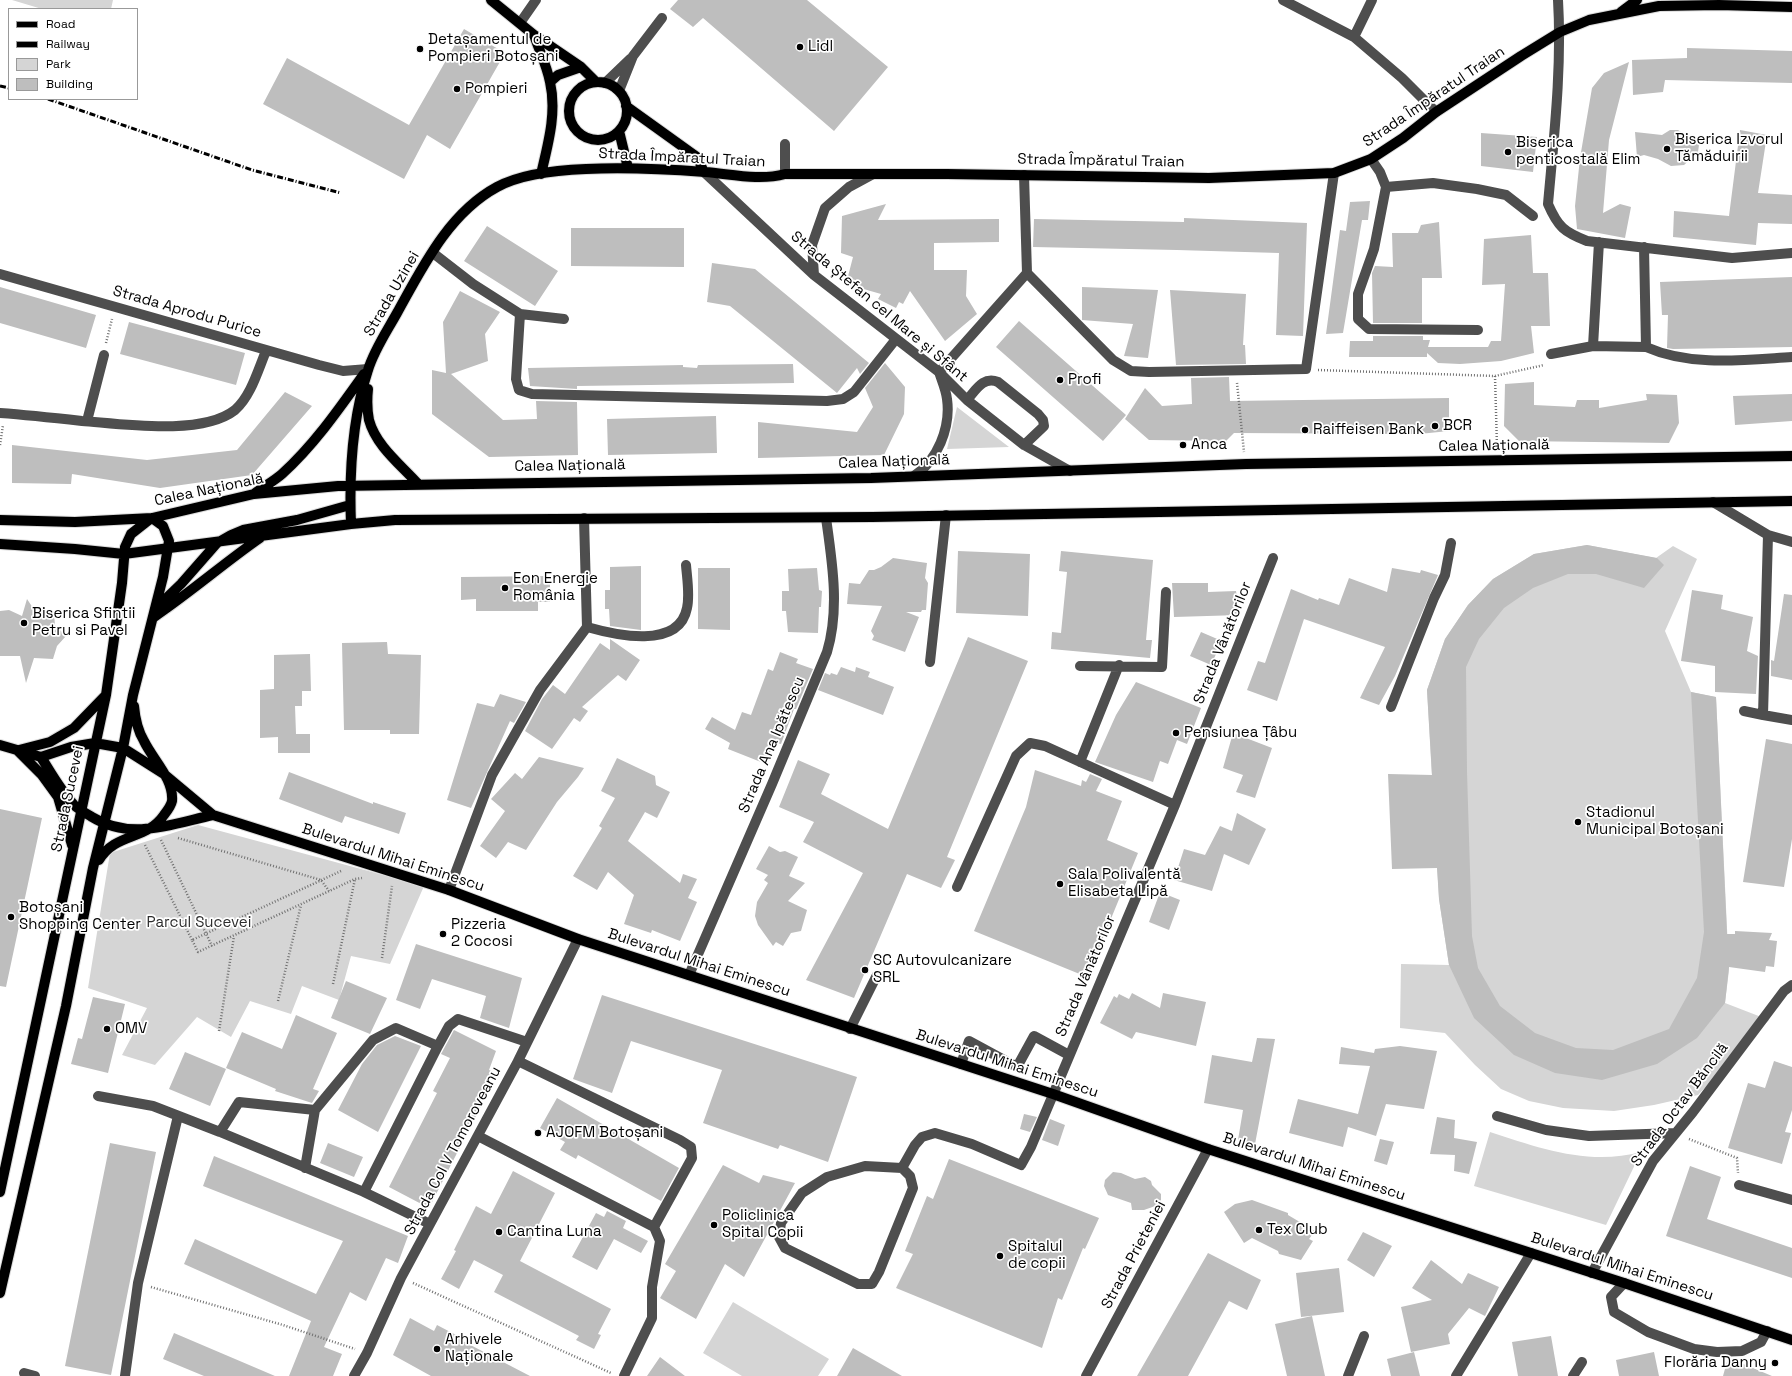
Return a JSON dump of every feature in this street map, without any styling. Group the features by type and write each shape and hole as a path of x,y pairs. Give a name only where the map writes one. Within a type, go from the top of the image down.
{"main road":[{"name":"Strada Ștefan cel Mare și Sfânt","path":"491,0 534,35 581,68 621,93 626,106 697,157 704,172"},
{"name":"Strada Împăratul Traian","path":"1617,14 1637,0"},
{"name":"Strada Împăratul Traian","path":"541,174 586,169 628,168 704,172 770,178 785,174 873,174 1024,175 1099,178 1209,178 1334,173 1371,159 1403,138 1436,112 1560,32 1589,20 1659,6 1792,6"},
{"path":"534,35 550,82 552,108 551,133 541,174"},
{"path":"550,82 558,75 581,68"},
{"path":"605,84 587,83 573,94 568,112 574,130 591,140 606,139 619,131 625,122 627,112 626,106"},
{"path":"552,108 568,112"},
{"path":"619,131 628,168"},
{"name":"Strada Uzinei","path":"350,524 350,486 357,417 368,369 384,336 447,231 463,212 477,199 498,186 519,178 541,174"},
{"path":"368,369 367,406 369,420 374,434 386,450 418,484"},
{"path":"254,494 282,474 304,451 331,420 368,369"},
{"name":"Calea Națională","path":"0,520 75,522 152,518 254,494 350,486 914,476 1246,464 1792,456"},
{"path":"0,544 124,554 217,543 350,524 395,520 826,518 1792,501"},
{"path":"154,614 217,543 243,530 297,520 350,505"},
{"path":"0,1293 66,1006 94,868 123,748 133,695 154,614 168,548 169,541 162,526 152,518"},
{"name":"Strada Sucevei","path":"0,1192 72,847 106,694 122,583 125,548 131,534 152,518"},
{"path":"154,614 187,594 225,563 262,536"},
{"path":"17,750 50,742 74,728 106,694"},
{"path":"94,868 104,850 119,840 140,834 150,829 163,816 172,803 171,788 143,740 135,718 133,695"},
{"name":"Bulevardul Mihai Eminescu","path":"41,757 71,747 96,743 123,748 164,774 213,815 449,890 578,939 1053,1094 1208,1148 1624,1283 1792,1340"},
{"path":"0,745 41,757 75,805 104,824 125,830 150,829 213,815"},
{"path":"17,750 42,775 58,797 72,847"}],"street":[{"path":"520,23 536,0"},
{"path":"1283,0 1354,37 1402,78 1436,112"},
{"path":"1354,37 1372,0"},
{"path":"1558,0 1560,32 1559,78 1548,204 1555,220 1568,233 1587,241 1732,258 1792,253"},
{"path":"633,56 619,91 605,84 633,56 662,18"},
{"path":"785,144 785,174"},
{"path":"1371,159 1380,172 1386,187 1374,249 1358,294 1358,319 1369,329 1478,330"},
{"name":"Strada Ștefan cel Mare și Sfânt","path":"704,172 814,275 939,372 967,400 1024,445 1070,471"},
{"path":"1024,175 1027,273 1113,360 1131,371 1148,372 1306,369 1334,173"},
{"path":"814,275 812,245 825,208 850,187 873,174"},
{"path":"1386,187 1433,183 1477,189 1506,195 1533,216"},
{"path":"1593,346 1599,242"},
{"path":"1644,247 1646,347"},
{"path":"433,253 473,284 520,314 564,319"},
{"path":"914,476 931,462 942,438 946,422 947,400 939,372 1027,273"},
{"name":"Strada Aprodu Purice","path":"0,274 266,351 343,371 368,369"},
{"path":"520,314 516,379 519,390 532,394 827,401 843,399 854,392 896,339"},
{"path":"1551,354 1593,346 1646,347 1662,354 1722,362 1792,357"},
{"path":"2,413 142,427 192,425 223,418 236,409 247,394 266,351"},
{"path":"87,421 104,355"},
{"path":"967,400 985,381 991,379 1004,386 1038,414 1043,420 1044,426 1024,445"},
{"path":"1713,502 1768,535 1792,542"},
{"path":"930,662 946,515"},
{"path":"449,890 492,775 540,690 587,627 584,518"},
{"name":"Strada Ana Ipătescu","path":"689,975 772,784 829,646 832,634 833,589 832,560 826,518"},
{"path":"1763,715 1768,535"},
{"path":"1391,707 1434,598 1445,576 1451,543"},
{"name":"Strada Vânătorilor","path":"902,1168 915,1145 922,1137 935,1132 972,1144 1022,1165 1175,805 1273,558"},
{"path":"587,627 612,634 654,636 678,627 688,608 686,565"},
{"path":"1080,666 1119,665 1162,667 1166,592"},
{"path":"1080,762 1119,665"},
{"path":"1744,711 1792,720"},
{"path":"957,887 1016,756 1030,743 1046,746 1175,805"},
{"name":"Strada Col V Tomoroveanu","path":"354,1376 367,1353 401,1278 518,1061 578,939"},
{"path":"850,1029 877,975"},
{"name":"Strada Octav Băncilă","path":"1592,1273 1653,1161 1784,992 1792,985"},
{"path":"364,1192 449,1026 458,1019 527,1042"},
{"path":"305,1168 314,1110 373,1040 396,1028 438,1046"},
{"path":"961,1064 969,1041 1017,1067 1034,1036 1069,1055"},
{"path":"518,1061 691,1147 692,1158 654,1227"},
{"path":"98,1096 153,1106 220,1132 364,1192 430,1224"},
{"path":"220,1132 239,1102 314,1110"},
{"path":"125,1376 138,1283 178,1116"},
{"path":"1497,1116 1546,1130 1589,1136 1675,1133"},
{"path":"478,1136 654,1227 660,1241 652,1287 652,1318 624,1376"},
{"name":"Strada Prieteniei","path":"1086,1376 1208,1148"},
{"path":"864,1166 902,1168 910,1176 913,1188 879,1272 872,1284 858,1284 785,1248 779,1237 781,1223 802,1193 827,1177 864,1166"},
{"path":"1739,1184 1792,1200"},
{"path":"1456,1376 1531,1253"},
{"path":"1624,1283 1611,1297 1614,1312 1648,1332 1694,1349 1718,1352 1742,1351 1761,1342 1767,1331"},
{"path":"1348,1376 1364,1336"},
{"path":"1573,1376 1582,1362"},
{"path":"24,1373 35,1376"}],"path":[{"path":"104,355 115,307"},
{"path":"1306,369 1495,376 1544,365 1551,354"},
{"path":"1235,371 1246,464"},
{"path":"1495,376 1498,461"},
{"path":"0,445 2,413"},
{"path":"150,829 157,832 212,946"},
{"path":"140,834 198,952 355,879 363,878"},
{"path":"172,836 321,880 329,891"},
{"path":"192,940 360,862"},
{"path":"382,958 394,872"},
{"path":"333,984 355,879"},
{"path":"278,1001 301,905"},
{"path":"218,1031 234,936"},
{"path":"1675,1133 1737,1158 1739,1184"},
{"path":"401,1278 618,1376"},
{"path":"138,1283 283,1325 367,1353"}],"green space":[{"path":"12,0 113,0 111,8 39,8"},
{"path":"957,407 1009,447 947,449"},
{"name":"Stadionul Municipal Botoșani","path":"1587,545 1656,558 1673,546 1697,559 1665,631 1691,692 1716,697 1729,970 1725,1003 1769,1020 1698,1095 1654,1105 1614,1111 1563,1108 1529,1101 1501,1089 1475,1065 1445,1033 1400,1028 1401,964 1449,965 1439,899 1427,690 1445,639 1468,605 1493,579 1534,554"},
{"name":"Parcul Sucevei","path":"198,825 424,886 390,964 351,956 339,1000 302,986 291,1014 250,1001 231,1037 197,1017 155,1065 122,1055 147,1008 88,988 110,853"},
{"path":"1490,1132 1546,1149 1583,1156 1622,1156 1641,1152 1606,1225 1474,1186"},
{"path":"733,1302 829,1359 818,1376 742,1376 703,1353"}],"building":[{"name":"Lidl","path":"678,0 807,0 888,67 834,131 703,18 693,27 670,9"},
{"path":"464,29 505,53 450,149 427,135 404,179 263,104 287,58 409,125"},
{"path":"1687,48 1792,51 1792,83 1665,80 1663,92 1633,95 1632,60 1687,58"},
{"path":"1629,62 1609,140 1603,213 1620,204 1631,207 1625,238 1577,229 1575,206 1580,158 1592,88 1604,73"},
{"name":"Biserica Izvorul Tămăduirii","path":"1670,130 1678,130 1693,139 1699,145 1698,152 1684,165 1671,166 1658,159 1644,155 1637,157 1635,132 1662,135"},
{"path":"1740,130 1767,135 1758,193 1792,195 1792,224 1758,223 1756,245 1673,237 1674,211 1729,216"},
{"name":"Biserica penticostală Elim","path":"1481,133 1537,137 1533,172 1481,166"},
{"path":"1370,201 1368,220 1362,220 1343,333 1326,334 1340,230 1346,231 1350,202"},
{"path":"886,204 878,220 999,219 999,242 934,243 934,270 967,270 966,296 977,314 945,341 910,291 903,304 899,302 896,308 878,299 881,294 846,284 853,257 841,253 842,216"},
{"path":"1184,218 1307,223 1303,336 1276,335 1279,253 1033,247 1034,219 1184,222"},
{"path":"1439,222 1442,278 1422,278 1422,323 1373,323 1372,273 1375,266 1393,267 1392,233 1418,233 1421,225"},
{"path":"487,226 558,271 535,306 464,261"},
{"path":"571,228 684,228 684,267 571,266"},
{"path":"1531,235 1533,273 1548,273 1550,326 1531,326 1534,353 1501,361 1460,364 1438,363 1427,353 1427,357 1349,357 1350,341 1373,341 1373,336 1423,336 1423,340 1430,340 1428,347 1488,347 1491,341 1501,341 1505,284 1482,285 1484,239"},
{"path":"712,263 755,269 869,363 860,374 857,368 837,393 730,306 707,302"},
{"path":"1792,277 1792,347 1667,348 1668,315 1662,315 1660,282"},
{"path":"0,287 96,315 86,348 0,323"},
{"path":"1082,287 1158,290 1148,358 1124,356 1133,324 1082,320"},
{"path":"1170,290 1246,294 1243,345 1245,345 1246,364 1176,365"},
{"path":"460,291 500,312 485,334 488,361 451,374 503,420 537,419 536,401 577,402 578,455 489,457 432,414 432,370 446,373 443,322"},
{"path":"1019,321 1126,415 1103,441 996,347"},
{"path":"129,322 245,353 236,385 120,354"},
{"path":"885,363 905,387 904,414 884,455 758,458 758,422 857,432 873,407 865,388"},
{"path":"793,364 794,383 577,386 577,389 530,386 528,368 683,365 683,367 697,368 698,365"},
{"path":"1229,377 1230,401 1449,398 1449,431 1419,434 1234,433 1226,441 1149,440 1125,419 1145,388 1162,406 1192,404 1191,378"},
{"path":"1534,382 1534,405 1575,407 1577,400 1599,400 1599,408 1647,400 1646,394 1677,395 1679,423 1669,443 1519,441 1504,426 1505,384"},
{"path":"285,392 312,406 252,475 160,488 72,474 71,484 12,483 12,445 147,460 237,450"},
{"path":"1792,394 1792,421 1735,425 1733,396"},
{"path":"716,416 717,453 608,455 607,419"},
{"path":"1587,545 1657,558 1664,565 1644,588 1596,574 1568,574 1533,588 1504,608 1479,639 1466,667 1467,772 1472,936 1478,968 1500,1006 1535,1033 1576,1048 1613,1050 1669,1029 1697,978 1704,932 1691,692 1716,697 1727,934 1735,934 1735,931 1772,933 1769,940 1777,941 1774,967 1766,966 1765,972 1729,967 1725,1003 1697,1038 1657,1064 1602,1080 1555,1073 1514,1055 1474,1018 1449,965 1439,899 1437,868 1392,869 1388,774 1432,775 1427,690 1445,639 1468,605 1493,579 1534,554"},
{"path":"958,551 1030,554 1028,616 956,613"},
{"path":"1061,551 1153,560 1146,640 1152,640 1150,658 1051,649 1052,632 1061,633 1067,572 1059,571"},
{"path":"893,558 927,563 925,578 928,583 926,610 922,610 921,612 906,612 919,617 905,652 872,640 874,636 871,631 882,606 847,604 849,583 860,584 869,570 874,570 881,567"},
{"path":"641,566 641,630 610,626 609,609 605,609 605,590 610,590 610,567"},
{"path":"698,568 730,568 730,630 698,629"},
{"path":"817,568 819,590 822,591 821,607 819,607 818,633 788,632 786,611 782,611 782,591 789,591 788,569"},
{"path":"1392,568 1420,573 1421,570 1438,575 1395,676 1379,705 1360,698 1385,647 1304,619 1277,701 1247,690 1258,661 1265,663 1291,589 1318,600 1319,598 1339,605 1349,578 1387,592"},
{"name":"Eon Energie România","path":"550,576 550,602 538,602 538,611 476,611 476,599 461,600 461,577"},
{"path":"1172,583 1208,583 1208,592 1236,591 1240,615 1174,617"},
{"path":"1692,590 1723,595 1721,609 1753,617 1747,651 1758,656 1756,694 1715,692 1715,666 1681,661"},
{"path":"1784,594 1792,595 1792,680 1771,676 1771,660 1774,661"},
{"path":"27,599 35,611 54,613 55,625 66,636 57,646 53,659 34,658 26,683 20,656 0,656 0,611 9,610 22,616"},
{"path":"1201,632 1222,641 1211,665 1190,656"},
{"path":"968,637 1028,661 947,857 955,860 941,888 907,874 854,998 806,980 863,873 803,842 814,822 779,807 798,760 830,774 821,794 888,829"},
{"path":"610,639 640,660 626,681 618,675 582,707 588,711 580,722 574,718 552,749 525,731 542,699 553,685 565,694 600,643 610,650"},
{"path":"387,642 388,654 421,655 419,734 390,734 390,730 344,730 342,643"},
{"path":"780,652 798,659 796,663 813,669 796,709 794,709 781,744 774,742 766,764 728,749 730,743 705,729 712,717 735,730 742,712 751,715 768,669 773,671"},
{"path":"310,654 311,691 302,691 302,706 295,706 296,734 310,734 310,753 278,753 278,737 260,738 260,690 274,689 274,655"},
{"path":"841,667 855,672 856,667 870,672 868,677 894,687 883,715 818,690 825,673 837,675"},
{"path":"1136,682 1201,708 1187,744 1177,740 1168,764 1160,761 1153,782 1095,762 1116,715"},
{"path":"500,694 526,702 514,723 510,721 471,808 447,800 477,703 494,707"},
{"path":"1233,733 1272,748 1255,798 1236,792 1243,775 1223,768"},
{"path":"1766,739 1792,744 1792,839 1784,887 1743,882"},
{"path":"539,757 584,768 557,802 526,850 508,842 496,858 480,846 505,811 491,799 515,773 522,779"},
{"path":"617,758 655,776 656,785 670,792 657,818 645,812 628,841 680,883 683,874 697,879 688,898 697,902 680,941 652,930 651,933 624,924 634,895 608,872 597,890 573,876 602,828 599,826 615,798 601,791"},
{"name":"Sala Polivalentă Elisabeta Lipă","path":"1035,770 1081,786 1082,780 1086,782 1090,774 1102,779 1096,791 1122,801 1107,840 1138,853 1087,977 974,931 1026,807"},
{"path":"289,772 373,804 373,802 406,813 399,834 345,816 342,823 279,799"},
{"name":"Botoșani Shopping Center","path":"0,809 42,818 6,987 0,986"},
{"path":"1237,813 1266,829 1249,865 1224,854 1212,891 1174,880 1184,849 1205,855 1220,826 1232,831"},
{"path":"769,846 780,852 785,851 798,857 789,876 805,883 788,901 807,910 801,931 791,933 783,946 776,942 773,946 758,925 755,916 757,902 768,883 764,880 768,875 756,869"},
{"path":"1160,892 1180,900 1169,930 1149,922"},
{"path":"416,944 522,978 509,1028 480,1018 486,996 432,979 420,1009 396,1000"},
{"path":"346,981 387,998 370,1034 331,1018"},
{"path":"1132,993 1160,1008 1163,993 1206,1002 1196,1046 1136,1032 1132,1039 1100,1023 1114,996 1117,998 1119,994 1129,999"},
{"path":"602,995 857,1077 828,1162 780,1145 778,1149 703,1123 722,1070 631,1041 612,1093 573,1079"},
{"path":"93,997 125,1004 108,1073 71,1064 78,1038 82,1039"},
{"path":"296,1015 337,1033 313,1089 319,1091 312,1103 275,1091 276,1089 226,1068 242,1032 282,1049"},
{"path":"454,1030 496,1051 489,1070 493,1072 478,1101 482,1104 429,1208 389,1187 437,1093 433,1091 450,1058 441,1054"},
{"path":"395,1036 421,1046 378,1132 338,1110 362,1064 377,1045"},
{"path":"1257,1038 1275,1039 1255,1144 1238,1140 1243,1110 1204,1103 1212,1055 1252,1062"},
{"path":"1400,1046 1437,1051 1424,1109 1386,1104 1376,1136 1348,1127 1343,1147 1289,1133 1298,1099 1358,1114 1370,1066 1339,1064 1341,1047 1374,1053 1375,1049"},
{"path":"185,1052 226,1069 210,1106 169,1089"},
{"path":"1774,1061 1792,1067 1792,1110 1785,1132 1791,1133 1782,1164 1728,1148 1748,1083 1765,1088"},
{"path":"557,1098 679,1168 661,1201 578,1155 576,1159 560,1150 565,1142 540,1128"},
{"path":"1024,1114 1037,1117 1030,1132 1020,1129"},
{"path":"1437,1117 1455,1120 1454,1138 1477,1142 1469,1174 1454,1171 1455,1155 1430,1154"},
{"path":"1050,1119 1065,1125 1058,1146 1042,1140"},
{"path":"1380,1139 1394,1142 1387,1165 1374,1161"},
{"path":"110,1143 156,1152 111,1375 65,1366"},
{"path":"328,1143 363,1157 354,1177 320,1163"},
{"path":"214,1156 408,1236 398,1263 386,1258 366,1301 350,1292 324,1347 342,1354 333,1376 289,1376 311,1321 184,1264 195,1239 316,1294 343,1241 203,1186"},
{"path":"949,1159 1099,1218 1085,1249 1083,1248 1062,1300 1058,1298 1042,1348 896,1288 913,1254 905,1251 927,1196 933,1199"},
{"name":"Policlinica Spital Copii","path":"723,1165 759,1183 763,1175 795,1183 744,1277 725,1264 696,1319 660,1298 676,1271 665,1264"},
{"path":"1690,1166 1721,1177 1707,1219 1792,1248 1792,1278 1666,1236"},
{"path":"513,1171 555,1193 520,1261 611,1309 598,1334 601,1335 594,1349 576,1340 579,1336 494,1292 503,1275 474,1260 459,1289 441,1279 456,1251 454,1250 476,1206 491,1214"},
{"path":"1113,1172 1121,1173 1135,1179 1145,1177 1151,1181 1152,1185 1161,1194 1161,1200 1158,1205 1144,1210 1132,1210 1131,1203 1108,1195 1104,1186 1105,1180"},
{"name":"Tex Club","path":"1252,1200 1288,1213 1288,1215 1315,1231 1309,1239 1313,1241 1301,1260 1279,1254 1278,1251 1252,1238 1244,1243 1224,1212 1235,1204"},
{"path":"607,1211 626,1221 623,1228 648,1241 641,1253 614,1239 597,1270 572,1257 596,1213 604,1217"},
{"path":"1363,1232 1392,1246 1374,1277 1347,1260"},
{"path":"1208,1253 1261,1280 1247,1310 1229,1301 1188,1376 1137,1376"},
{"path":"1431,1260 1462,1284 1468,1273 1499,1287 1485,1316 1469,1308 1448,1334 1450,1344 1411,1352 1401,1307 1432,1300 1412,1288"},
{"path":"1339,1268 1344,1312 1301,1317 1296,1273"},
{"path":"1312,1316 1325,1376 1287,1376 1275,1324"},
{"name":"Arhivele Naționale","path":"410,1318 434,1331 437,1325 458,1336 457,1338 530,1376 431,1376 393,1355"},
{"path":"174,1333 275,1376 204,1376 163,1359"},
{"path":"1551,1336 1558,1376 1518,1376 1512,1342"},
{"path":"853,1348 902,1376 837,1376"},
{"path":"1414,1352 1420,1376 1391,1376 1387,1359"},
{"path":"1654,1352 1659,1376 1619,1376 1616,1360"},
{"path":"660,1357 685,1376 647,1376"},
{"path":"1729,1358 1772,1376 1723,1376"}],"railway":[{"path":"0,86 8,88"},
{"path":"51,100 252,170 341,193"}],"place":[{"name":"Lidl","path":"800,47"},
{"name":"Detașamentul de Pompieri Botoșani","path":"420,49"},
{"name":"Pompieri","path":"457,89"},
{"name":"Biserica Izvorul Tămăduirii","path":"1667,149"},
{"name":"Biserica penticostală Elim","path":"1508,152"},
{"name":"Profi","path":"1060,380"},
{"name":"BCR","path":"1435,426"},
{"name":"Raiffeisen Bank","path":"1305,430"},
{"name":"Anca","path":"1183,445"},
{"name":"Eon Energie România","path":"505,588"},
{"name":"Biserica Sfintii Petru si Pavel","path":"24,623"},
{"name":"Pensiunea Țâbu","path":"1176,733"},
{"name":"Stadionul Municipal Botoșani","path":"1578,822"},
{"name":"Sala Polivalentă Elisabeta Lipă","path":"1060,884"},
{"name":"Botoșani Shopping Center","path":"11,917"},
{"name":"Pizzeria 2 Cocosi","path":"443,934"},
{"name":"SC Autovulcanizare SRL","path":"865,970"},
{"name":"OMV","path":"107,1029"},
{"name":"AJOFM Botoșani","path":"538,1133"},
{"name":"Policlinica Spital Copii","path":"714,1225"},
{"name":"Tex Club","path":"1259,1230"},
{"name":"Cantina Luna","path":"499,1232"},
{"name":"Spitalul de copii","path":"1000,1256"},
{"name":"Arhivele Naționale","path":"437,1349"},
{"name":"Florăria Danny","path":"1775,1363"}]}
